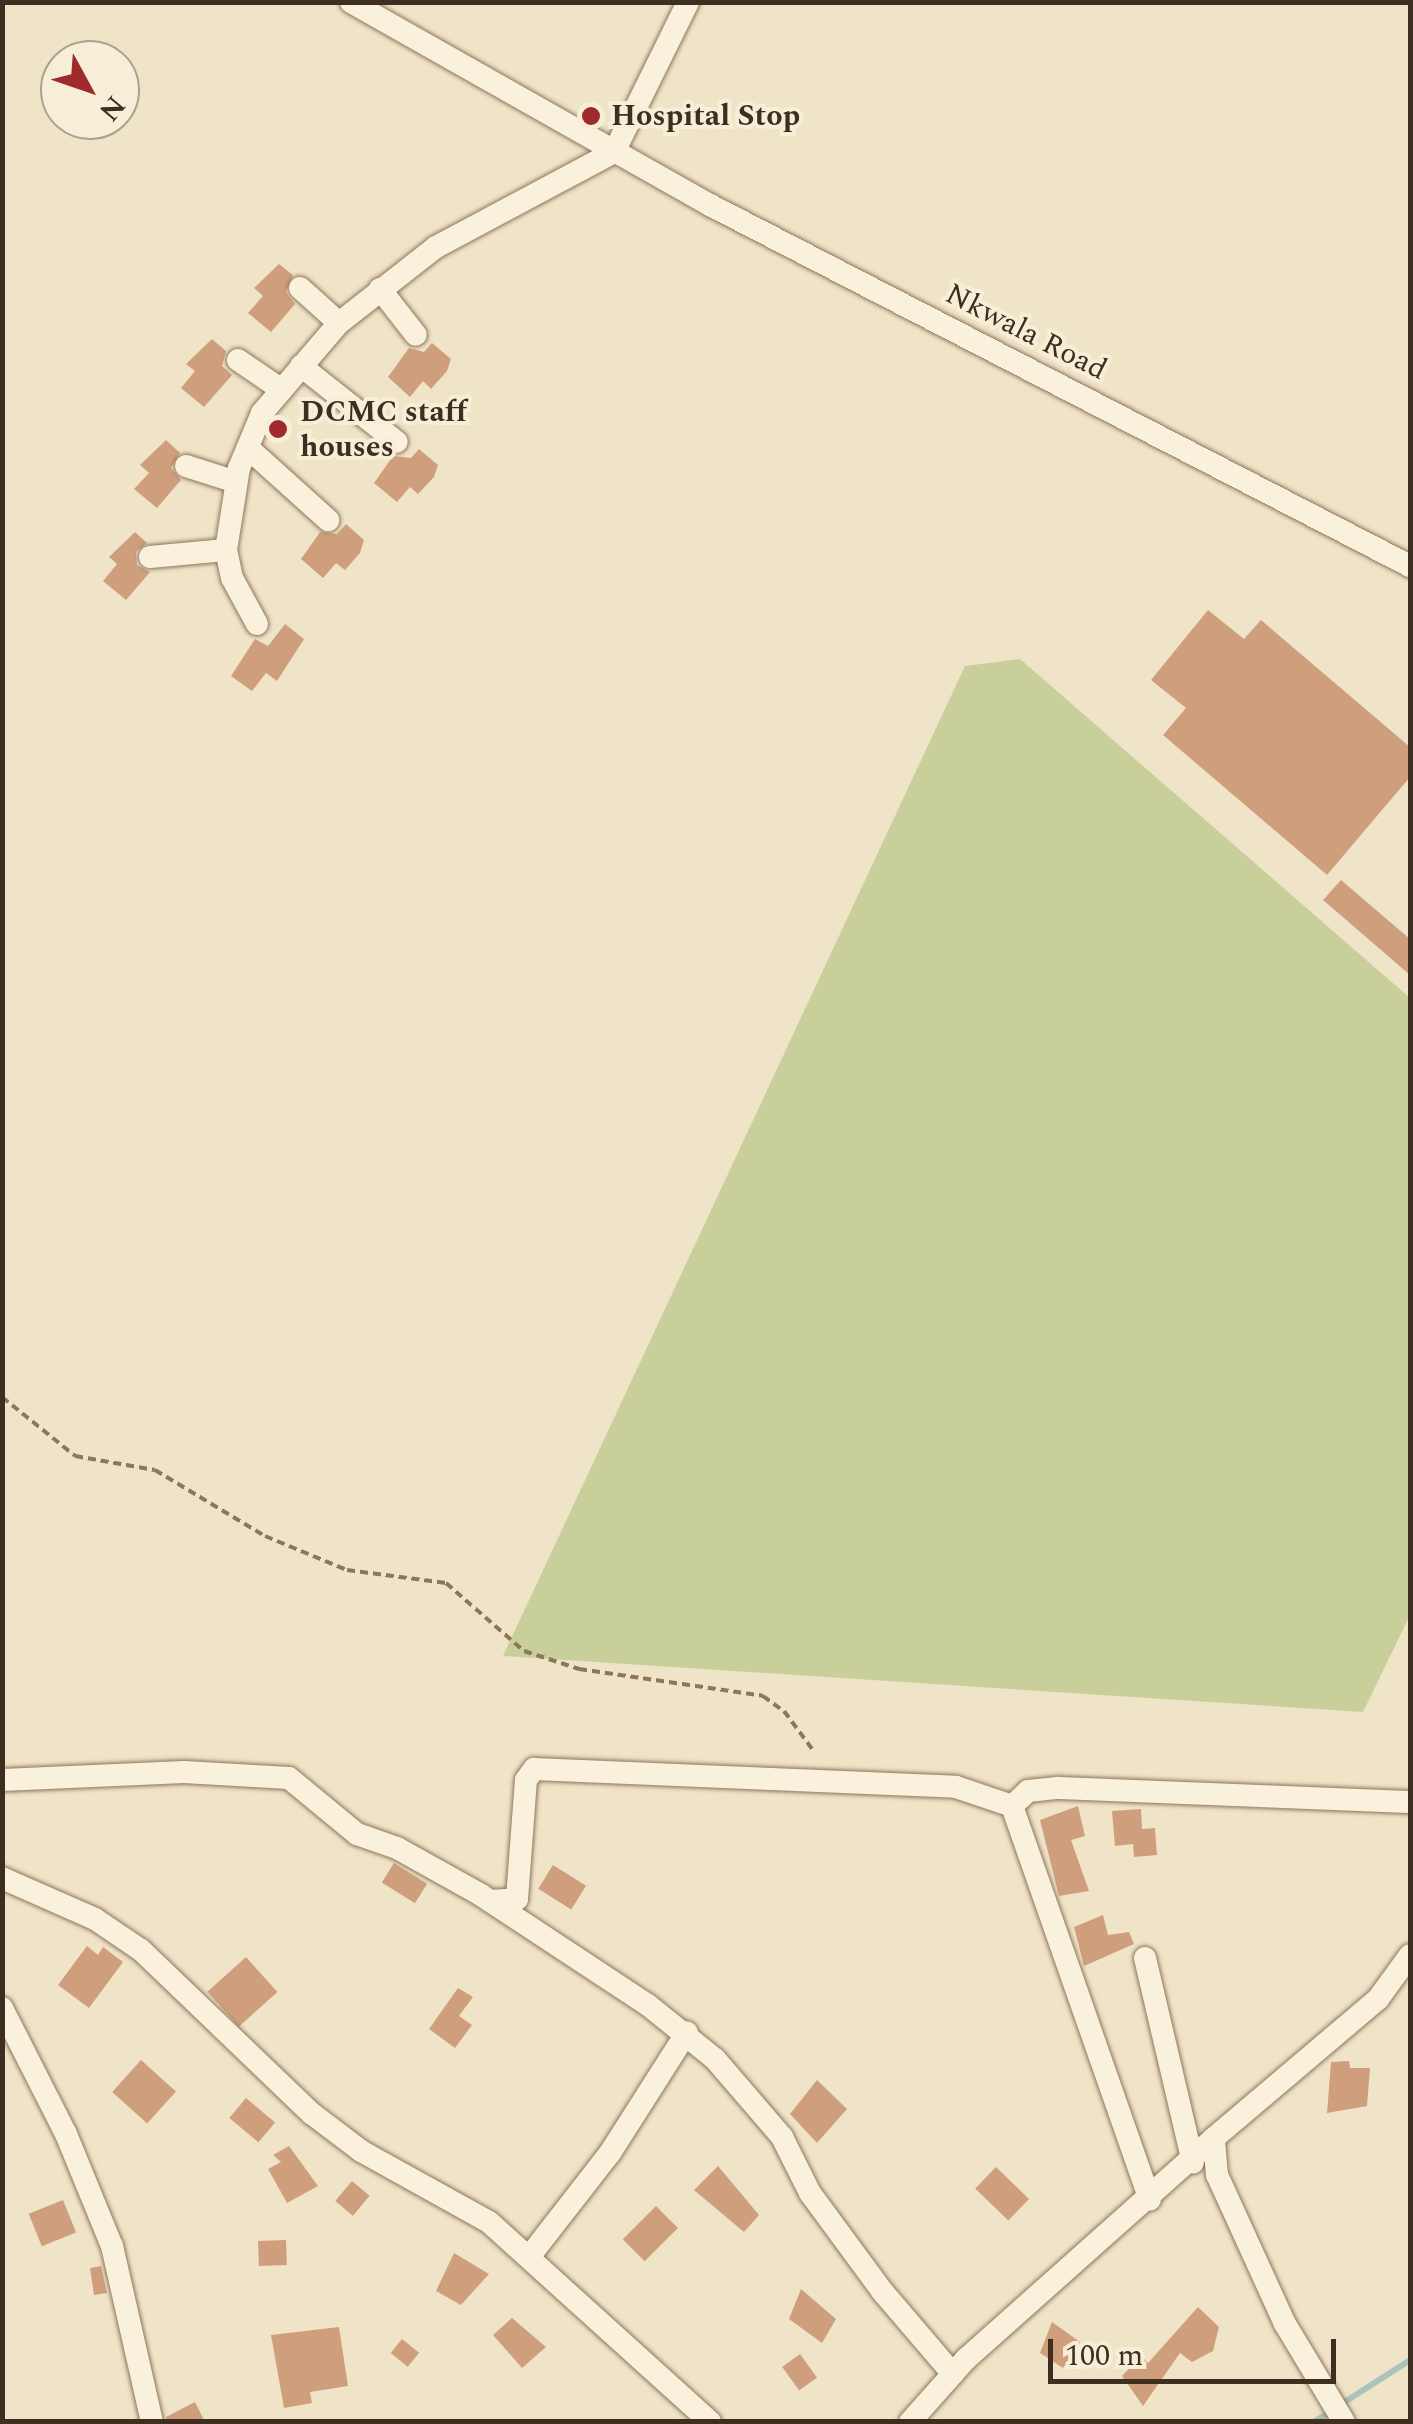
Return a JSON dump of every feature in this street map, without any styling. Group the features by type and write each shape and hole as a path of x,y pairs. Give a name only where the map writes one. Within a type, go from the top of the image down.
{"street":[{"name":"Nkwala Road","path":"351,2 614,152 1410,566"},
{"path":"256,624 232,578 226,550 236,482 248,448 282,390 339,323 436,247 614,152 688,2"},
{"path":"300,288 339,323"},
{"path":"380,289 416,335"},
{"path":"238,360 282,390"},
{"path":"301,366 397,442"},
{"path":"248,448 328,520"},
{"path":"186,466 236,482"},
{"path":"150,557 226,550"},
{"path":"490,1901 516,1899 526,1780 534,1769 956,1787 1012,1806"},
{"path":"2,1780 184,1772 288,1778 356,1834 397,1848 490,1901 687,2032 782,2137 810,2193 954,2374"},
{"path":"1012,1806 1028,1791 1058,1788 1410,1802"},
{"path":"1012,1806 1150,2199"},
{"path":"2,1878 95,1919 142,1950 311,2113 361,2151 476,2213 710,2422"},
{"path":"910,2422 954,2374 1193,2162 1214,2138 1378,1998 1410,1955"},
{"path":"1145,1958 1193,2162"},
{"path":"2,2008 66,2134 112,2246 152,2422"},
{"path":"528,2257 610,2153 687,2032"},
{"path":"1214,2138 1218,2175 1285,2324 1344,2422"}],"path":[{"path":"2,1397 75,1456 155,1470 285,1545 347,1570 446,1583 524,1652 580,1669 763,1696 784,1711 813,1750"}],"green space":[{"path":"1020,659 1410,998 1410,1615 1363,1712 503,1656 965,666"}],"building":[{"path":"279,264 293,275 286,292 295,304 271,332 248,313 263,296 254,288"},
{"path":"212,339 226,351 222,366 232,375 204,407 181,388 195,371 186,364"},
{"path":"432,343 451,359 447,371 431,389 423,381 410,397 388,377 409,348 424,352"},
{"path":"166,440 180,453 171,468 181,480 157,508 134,489 149,473 140,465"},
{"path":"419,449 438,465 434,477 418,494 410,487 397,502 374,483 393,456 411,458"},
{"path":"346,524 364,540 360,553 345,570 336,563 323,578 301,559 320,532 337,534"},
{"path":"135,532 147,543 136,552 137,565 150,572 126,600 103,581 117,564 109,557"},
{"path":"1208,610 1244,639 1261,620 1410,747 1410,777 1327,875 1163,735 1186,708 1151,680"},
{"path":"285,624 304,639 277,681 266,673 252,691 231,676 255,639 268,646"},
{"path":"1341,880 1410,939 1410,975 1323,900"},
{"path":"1078,1806 1085,1836 1071,1840 1089,1891 1059,1896 1040,1820"},
{"path":"1141,1809 1142,1829 1155,1828 1157,1855 1134,1857 1133,1844 1115,1846 1112,1811"},
{"path":"394,1863 427,1884 415,1903 382,1883"},
{"path":"553,1865 586,1886 571,1909 538,1889"},
{"path":"1103,1915 1108,1935 1129,1932 1134,1944 1084,1966 1074,1927"},
{"path":"87,1946 98,1955 103,1947 123,1962 89,2008 58,1985"},
{"path":"246,1957 277,1992 239,2027 207,1992"},
{"path":"458,1988 473,1997 459,2016 472,2025 455,2048 429,2029"},
{"path":"141,2060 176,2091 147,2123 112,2092"},
{"path":"1349,2061 1350,2068 1370,2068 1367,2106 1327,2113 1331,2062"},
{"path":"817,2080 847,2109 817,2143 790,2114"},
{"path":"246,2098 275,2122 258,2142 229,2118"},
{"path":"289,2146 318,2186 287,2203 268,2169 281,2162 273,2155"},
{"path":"718,2166 759,2215 744,2232 694,2190"},
{"path":"996,2167 1029,2199 1008,2221 975,2189"},
{"path":"352,2181 370,2196 353,2216 335,2201"},
{"path":"63,2200 76,2232 42,2246 29,2214"},
{"path":"656,2206 678,2228 645,2261 623,2239"},
{"path":"286,2240 287,2265 259,2266 258,2241"},
{"path":"454,2253 489,2274 461,2305 436,2291"},
{"path":"101,2266 107,2293 94,2295 90,2268"},
{"path":"801,2289 836,2319 822,2343 789,2319"},
{"path":"1198,2307 1219,2327 1213,2351 1192,2362 1180,2353 1143,2406 1122,2376 1141,2356 1148,2363"},
{"path":"512,2318 546,2347 522,2368 493,2335"},
{"path":"1052,2322 1080,2342 1063,2368 1040,2353"},
{"path":"339,2327 348,2386 310,2392 312,2403 284,2408 271,2335"},
{"path":"402,2339 419,2353 408,2367 391,2353"},
{"path":"800,2354 817,2377 799,2390 782,2367"},
{"path":"195,2402 205,2422 167,2422 166,2417"}],"waterway":[{"path":"1340,2405 1410,2360"},
{"path":"1313,2422 1330,2412"}],"place":[{"name":"Hospital Stop","path":"591,116"},
{"name":"DCMC staff houses","path":"278,429"}]}
